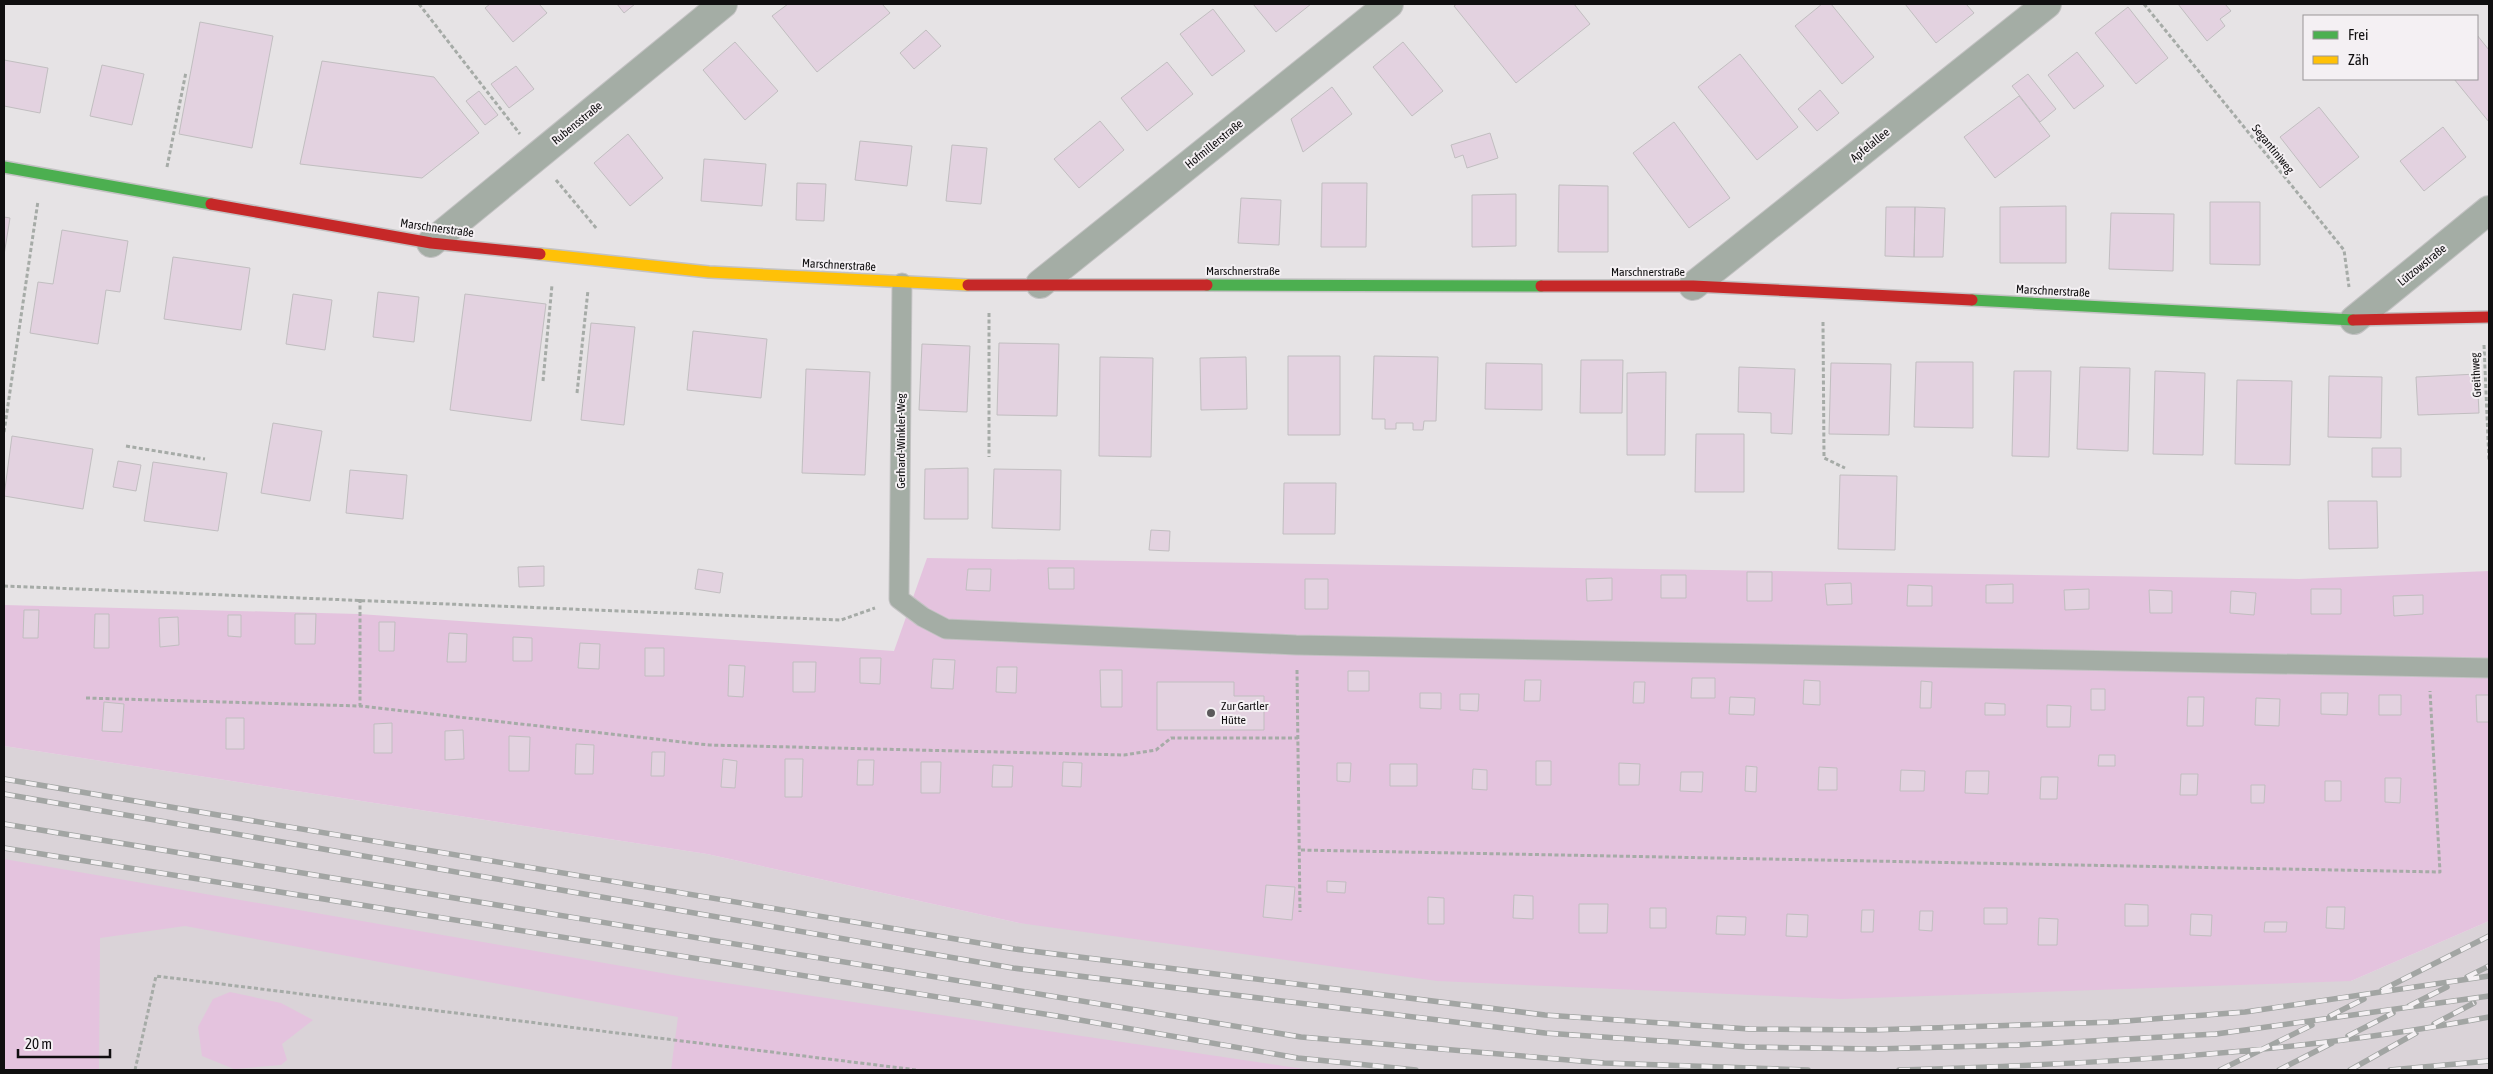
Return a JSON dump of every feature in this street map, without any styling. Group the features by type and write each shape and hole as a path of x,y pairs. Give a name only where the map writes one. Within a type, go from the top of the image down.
{"street":[{"name":"Rubensstraße","path":"431,243 723,4"},
{"name":"Hofmillerstraße","path":"1040,284 1389,4"},
{"name":"Apfelallee","path":"1693,286 2047,4"},
{"name":"Marschnerstraße","path":"4,167 431,243 709,272 902,283 989,285 1693,286 2354,320 2486,317"},
{"name":"Lützowstraße","path":"2354,320 2489,210"}],"lane":[{"name":"Gerhard-Winkler-Weg","path":"900,599 902,283"},
{"path":"900,599 923,617 946,629 1296,645 2488,668"}],"path":[{"path":"419,4 537,156 598,229"},
{"name":"Segantiniweg","path":"2144,4 2344,250 2354,320"},
{"path":"162,195 186,72"},
{"path":"4,432 42,174"},
{"path":"989,285 990,457"},
{"path":"542,382 552,289"},
{"path":"1823,293 1824,458 1845,468"},
{"path":"577,393 588,294"},
{"name":"Greithweg","path":"2486,317 2489,462"},
{"path":"126,446 205,459"},
{"path":"4,586 841,620 900,599"},
{"path":"360,599 360,706"},
{"path":"1296,645 1301,850 1300,912"},
{"path":"1301,850 2440,872 2428,668"},
{"path":"86,698 360,706 709,745 1124,755 1156,750 1171,738 1298,738"},
{"path":"135,1070 156,976 916,1070"}],"shaded area":[{"path":"927,558 2299,579 2489,571 2489,921 2351,981 1841,999 1437,981 1019,923 707,854 4,746 4,605 359,614 894,651"},
{"path":"4,746 707,854 1019,923 2351,981 2489,921 2489,1070 4,1070"},
{"path":"4,859 685,977 1311,1070 671,1070 678,1017 185,926 100,938 99,1070 4,1070"},
{"path":"230,992 281,1003 313,1020 282,1044 287,1060 281,1065 234,1069 202,1056 198,1027 213,999"}],"building":[{"path":"490,4 539,4 547,13 513,42 485,8"},
{"path":"617,4 635,4 624,13"},
{"path":"788,4 882,4 890,13 817,72 772,16"},
{"path":"1253,4 1311,4 1276,32"},
{"path":"1457,4 1574,4 1590,24 1516,83 1454,6"},
{"path":"1822,4 1831,4 1874,57 1842,84 1795,26"},
{"path":"1905,4 1966,4 1974,13 1936,43"},
{"path":"2178,4 2225,4 2231,11 2220,19 2225,26 2207,41"},
{"path":"2128,7 2168,58 2136,84 2095,33"},
{"path":"1213,9 1245,51 1212,76 1180,34"},
{"path":"200,22 273,36 252,148 179,134"},
{"path":"926,30 941,46 914,69 900,53"},
{"path":"2478,36 2489,50 2489,122 2455,80 2478,80"},
{"path":"735,42 778,91 745,120 703,70"},
{"path":"1403,42 1443,91 1412,116 1373,67"},
{"path":"2077,52 2104,86 2074,109 2048,75"},
{"path":"1740,54 1798,127 1757,160 1698,87"},
{"path":"4,60 48,68 40,113 4,106"},
{"path":"322,61 434,77 479,133 422,178 300,164"},
{"path":"1167,62 1193,94 1147,131 1121,98"},
{"path":"102,65 144,74 132,125 90,116"},
{"path":"516,66 534,89 509,108 491,84"},
{"path":"2028,74 2056,109 2040,122 2012,86"},
{"path":"1332,87 1352,114 1303,152 1291,119"},
{"path":"1820,90 1839,113 1817,131 1798,109"},
{"path":"479,91 498,115 485,125 466,101"},
{"path":"2019,96 2050,136 1995,178 1964,137"},
{"path":"2319,107 2359,157 2320,188 2280,137"},
{"path":"1100,121 1124,150 1079,188 1054,159"},
{"path":"1674,122 1730,198 1689,228 1633,153"},
{"path":"2443,127 2466,157 2424,191 2400,161"},
{"path":"1490,133 1498,158 1467,168 1463,155 1455,158 1451,145"},
{"path":"628,134 663,178 630,206 594,163"},
{"path":"860,141 912,146 907,186 855,180"},
{"path":"952,145 987,148 981,204 946,201"},
{"path":"704,159 766,164 762,206 701,201"},
{"path":"797,183 826,184 824,221 796,220"},
{"path":"1322,183 1367,183 1366,247 1321,247"},
{"path":"1559,185 1608,186 1608,252 1558,252"},
{"path":"1516,194 1516,246 1472,247 1472,195"},
{"path":"1241,198 1281,200 1279,245 1238,243"},
{"path":"2210,202 2260,202 2260,265 2210,264"},
{"path":"2066,206 2066,263 2000,263 2000,207"},
{"path":"1886,207 1915,207 1914,257 1885,256"},
{"path":"1915,207 1945,208 1943,257 1914,257"},
{"path":"2111,213 2174,214 2173,271 2109,269"},
{"path":"4,217 10,218 4,255"},
{"path":"62,230 128,241 120,292 106,290 98,344 30,333 38,282 53,284"},
{"path":"173,257 250,268 241,330 164,319"},
{"path":"378,292 419,297 414,342 373,337"},
{"path":"293,294 332,300 325,350 286,344"},
{"path":"465,294 546,304 531,421 450,410"},
{"path":"591,323 635,327 624,425 581,420"},
{"path":"693,331 767,339 761,398 687,390"},
{"path":"999,343 1059,344 1057,416 997,415"},
{"path":"922,344 970,346 967,412 919,410"},
{"path":"1288,356 1340,356 1340,435 1288,435"},
{"path":"1374,356 1438,357 1436,421 1424,421 1423,430 1413,430 1413,423 1396,423 1396,429 1385,429 1385,419 1372,419"},
{"path":"1100,357 1153,358 1151,457 1099,456"},
{"path":"1246,357 1247,409 1201,410 1200,358"},
{"path":"1581,360 1623,360 1622,413 1580,413"},
{"path":"1916,362 1973,362 1973,428 1914,427"},
{"path":"1486,363 1542,364 1542,410 1485,409"},
{"path":"1831,363 1891,364 1889,435 1829,434"},
{"path":"1739,367 1795,369 1792,434 1771,433 1771,413 1738,412"},
{"path":"2080,367 2130,368 2128,451 2077,449"},
{"path":"806,369 870,372 865,475 802,473"},
{"path":"2014,371 2051,371 2049,457 2012,456"},
{"path":"2155,371 2205,373 2203,455 2153,454"},
{"path":"1666,372 1665,455 1627,455 1627,373"},
{"path":"2477,374 2479,413 2418,415 2416,377"},
{"path":"2329,376 2382,377 2381,438 2328,437"},
{"path":"2237,380 2292,381 2290,465 2235,464"},
{"path":"273,423 322,431 310,501 261,493"},
{"path":"1696,434 1744,434 1744,492 1695,492"},
{"path":"12,436 93,449 83,509 4,496"},
{"path":"2372,448 2401,448 2401,477 2372,477"},
{"path":"118,461 141,465 136,491 113,487"},
{"path":"153,462 227,473 218,531 144,521"},
{"path":"968,468 968,519 924,519 925,469"},
{"path":"994,469 1061,470 1060,530 992,528"},
{"path":"350,470 407,475 403,519 346,513"},
{"path":"1840,475 1897,476 1895,550 1838,549"},
{"path":"1284,483 1336,483 1335,534 1283,534"},
{"path":"2328,501 2377,501 2378,548 2329,549"},
{"path":"1151,530 1170,531 1169,551 1149,550"},
{"path":"544,566 544,586 519,587 518,567"},
{"path":"1048,568 1074,568 1074,589 1049,589"},
{"path":"698,569 723,573 720,593 695,589"},
{"path":"968,569 991,569 990,591 966,590"},
{"path":"1747,572 1772,572 1772,601 1747,601"},
{"path":"1661,575 1686,575 1686,598 1661,598"},
{"path":"1612,578 1612,600 1587,601 1586,579"},
{"path":"1305,579 1328,579 1328,609 1305,609"},
{"path":"1851,583 1852,604 1827,605 1825,584"},
{"path":"2013,584 2013,603 1986,603 1986,585"},
{"path":"1908,585 1932,586 1932,606 1907,606"},
{"path":"2089,589 2089,609 2065,610 2064,590"},
{"path":"2311,589 2341,589 2341,614 2311,614"},
{"path":"2149,590 2172,591 2172,613 2150,613"},
{"path":"2231,591 2256,593 2254,615 2230,613"},
{"path":"2423,595 2423,614 2394,616 2393,596"},
{"path":"24,610 39,610 38,638 23,638"},
{"path":"95,614 109,614 109,648 94,648"},
{"path":"295,614 316,614 315,644 295,644"},
{"path":"228,615 241,615 241,637 228,636"},
{"path":"178,617 179,645 160,647 159,618"},
{"path":"379,622 395,622 394,651 379,651"},
{"path":"449,633 467,634 466,662 447,662"},
{"path":"513,637 532,638 532,661 513,661"},
{"path":"580,643 600,644 599,669 578,668"},
{"path":"645,648 664,648 664,676 645,676"},
{"path":"860,658 881,658 880,684 860,683"},
{"path":"933,659 955,660 953,689 931,688"},
{"path":"793,662 816,662 815,692 793,692"},
{"path":"729,665 745,666 743,697 728,696"},
{"path":"997,667 1017,667 1016,693 996,692"},
{"path":"1100,670 1122,670 1122,707 1101,707"},
{"path":"1348,671 1369,671 1369,691 1348,691"},
{"path":"1692,678 1715,678 1715,698 1691,698"},
{"path":"1525,680 1541,680 1540,701 1524,701"},
{"path":"1804,680 1820,681 1820,705 1803,704"},
{"path":"1921,681 1932,682 1931,708 1920,708"},
{"name":"Zur Gartler Hütte","path":"1157,682 1234,682 1234,696 1264,696 1264,730 1157,730"},
{"path":"1634,682 1645,682 1644,703 1633,703"},
{"path":"2091,689 2105,689 2105,710 2091,710"},
{"path":"1420,693 1441,693 1441,709 1420,708"},
{"path":"2321,693 2348,693 2347,715 2321,714"},
{"path":"1460,694 1479,694 1478,711 1460,710"},
{"path":"2379,695 2401,695 2401,715 2379,715"},
{"path":"2476,695 2489,695 2489,722 2477,722"},
{"path":"1730,697 1755,698 1754,715 1729,714"},
{"path":"2188,697 2204,697 2203,726 2187,726"},
{"path":"2256,698 2280,699 2279,726 2255,725"},
{"path":"104,702 124,704 122,732 102,731"},
{"path":"1985,703 2005,704 2005,715 1985,715"},
{"path":"2047,705 2071,706 2070,727 2047,727"},
{"path":"226,718 244,718 244,749 226,749"},
{"path":"392,723 392,753 374,753 374,724"},
{"path":"463,730 464,759 445,760 445,731"},
{"path":"509,736 530,737 529,771 509,771"},
{"path":"576,744 594,745 593,774 575,774"},
{"path":"652,752 665,752 664,776 651,776"},
{"path":"2099,755 2115,755 2115,766 2098,766"},
{"path":"723,759 737,761 735,788 721,787"},
{"path":"785,759 803,759 802,797 785,797"},
{"path":"858,760 874,760 873,785 857,785"},
{"path":"1536,761 1551,761 1551,785 1536,785"},
{"path":"921,762 941,762 940,793 921,793"},
{"path":"1063,762 1082,763 1081,787 1062,786"},
{"path":"1337,763 1351,763 1350,782 1337,781"},
{"path":"1619,763 1640,764 1639,785 1619,785"},
{"path":"1390,764 1417,764 1417,786 1390,786"},
{"path":"993,765 1013,766 1012,787 992,787"},
{"path":"1746,766 1757,767 1756,792 1745,791"},
{"path":"1819,767 1837,768 1837,790 1818,790"},
{"path":"1473,769 1487,770 1487,790 1472,789"},
{"path":"1901,770 1925,771 1924,791 1900,791"},
{"path":"1966,771 1989,771 1988,794 1965,793"},
{"path":"1681,772 1703,772 1702,792 1680,791"},
{"path":"2181,774 2198,774 2197,795 2180,795"},
{"path":"2041,777 2058,777 2057,799 2040,799"},
{"path":"2385,778 2401,778 2400,803 2385,802"},
{"path":"2325,781 2341,781 2341,801 2325,801"},
{"path":"2251,785 2265,785 2264,803 2251,803"},
{"path":"1327,881 1346,882 1345,893 1327,892"},
{"path":"1266,885 1295,887 1292,920 1263,917"},
{"path":"1514,895 1533,896 1533,919 1513,918"},
{"path":"1428,897 1444,898 1444,924 1428,924"},
{"path":"1579,904 1608,904 1607,933 1579,933"},
{"path":"2125,904 2148,905 2148,926 2125,926"},
{"path":"2327,907 2345,907 2344,929 2326,928"},
{"path":"1650,908 1666,908 1666,928 1650,928"},
{"path":"1984,908 2007,908 2007,924 1984,924"},
{"path":"1862,910 1874,910 1873,932 1861,932"},
{"path":"1920,911 1933,911 1932,931 1919,930"},
{"path":"1787,914 1808,915 1807,937 1786,936"},
{"path":"2191,914 2212,915 2211,936 2190,935"},
{"path":"1717,916 1746,917 1745,935 1716,934"},
{"path":"2039,918 2058,919 2057,945 2038,945"},
{"path":"2265,922 2287,922 2286,932 2264,932"}],"railway":[{"path":"4,779 1015,949 1545,1015 1749,1029 1872,1030 2113,1022 2245,1012 2489,976"},
{"path":"4,794 1013,968 1545,1033 1749,1047 1875,1049 2018,1045 2216,1034 2489,996"},
{"path":"4,824 1301,1037 1604,1063 1808,1070"},
{"path":"4,848 1057,1016 1298,1058 1416,1070"},
{"path":"2382,990 2489,936"},
{"path":"2467,977 2489,966"},
{"path":"2409,1006 2447,987"},
{"path":"2330,1016 2364,999"},
{"path":"2434,1024 2474,1003"},
{"path":"2348,1036 2393,1013"},
{"path":"1899,1070 2195,1055 2343,1040 2489,1017"},
{"path":"2220,1070 2312,1025"},
{"path":"2350,1070 2416,1033"},
{"path":"2279,1070 2332,1043"},
{"path":"2390,1070 2489,1061"}],"traffic: fast":[{"path":"4,167 211,204"},
{"path":"1207,285 1541,286"},
{"path":"1972,300 2353,320"}],"traffic: slow":[{"path":"540,254 709,272 968,285"}],"traffic: jam":[{"path":"211,204 431,243 540,254"},
{"path":"968,285 1207,285"},
{"path":"1541,286 1693,286 1972,300"},
{"path":"2353,320 2489,317"}],"place":[{"name":"Zur Gartler Hütte","path":"1211,713"}]}
